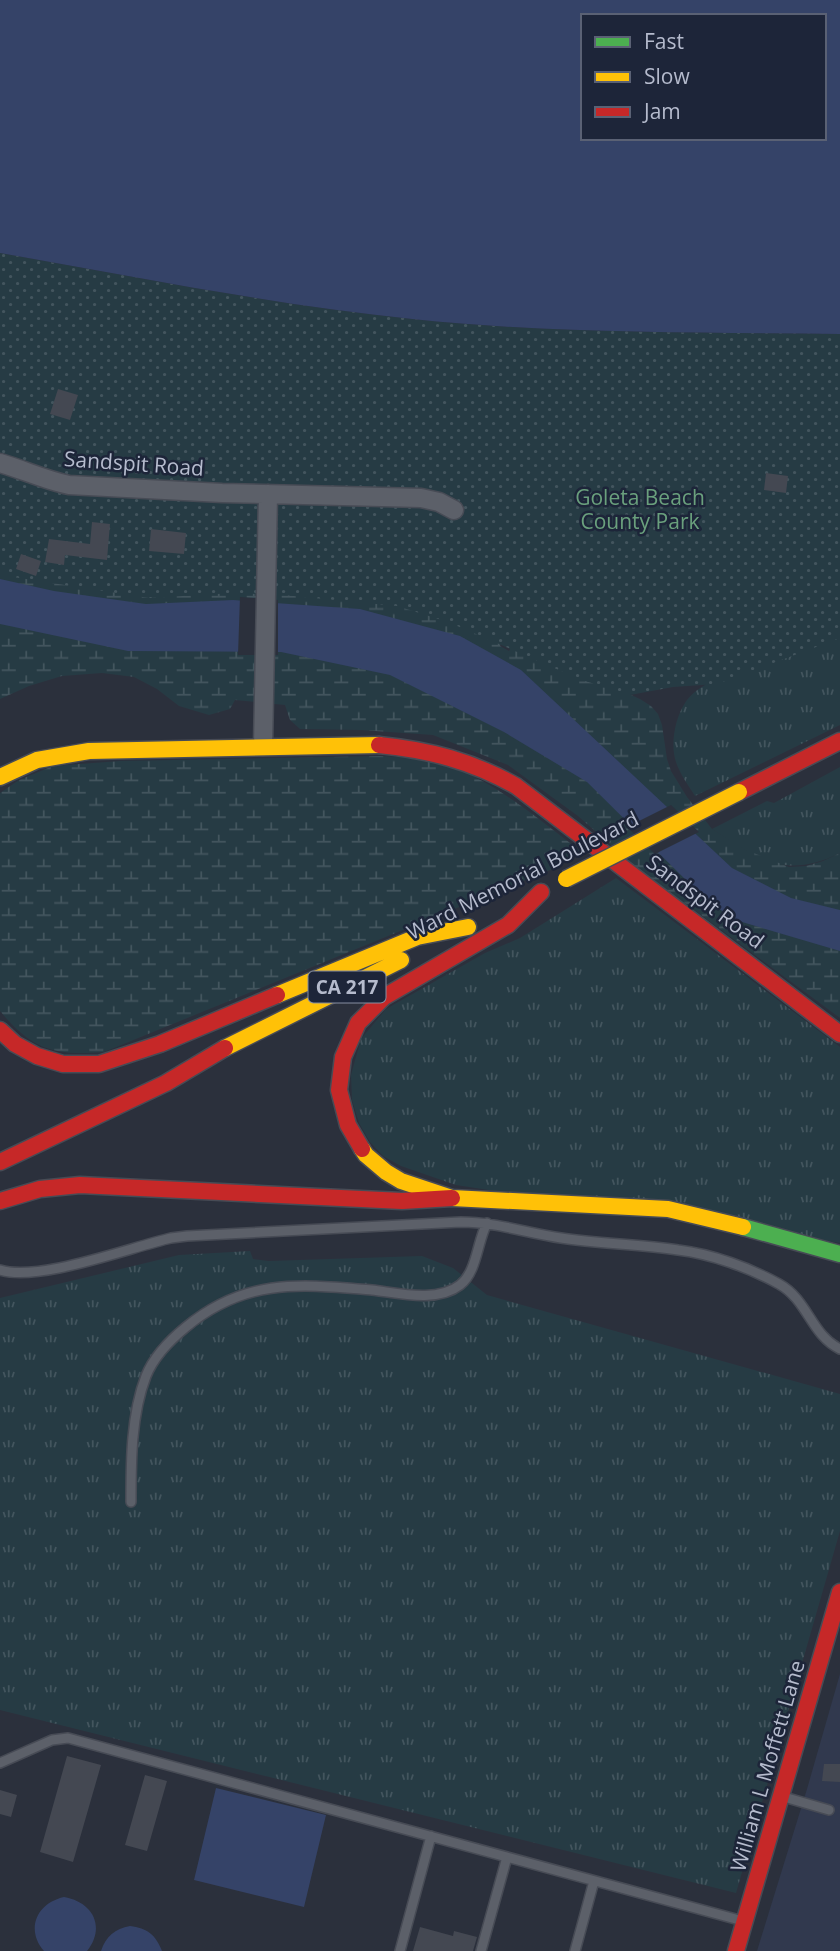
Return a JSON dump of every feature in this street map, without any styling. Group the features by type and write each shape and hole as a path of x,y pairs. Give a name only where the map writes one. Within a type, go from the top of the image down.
{"main road":[{"name":"Ward Memorial Boulevard","path":"0,1162 166,1083 225,1048 840,741"},
{"name":"Sandspit Road","path":"0,777 38,758 73,752 377,745 418,748 447,755 488,769 516,786 840,1034"},
{"path":"452,1198 401,1181 366,1155 353,1136 343,1111 339,1080 343,1057 358,1023 374,1005 396,989 508,925 541,892"},
{"path":"0,1030 15,1044 37,1056 63,1064 99,1064 160,1044 417,937 480,921"},
{"name":"Ward Memorial Boulevard","path":"11,1139 153,1075 225,1048"},
{"path":"0,1200 40,1189 80,1185 402,1201 452,1198 668,1209 704,1216 840,1254"},
{"name":"William L Moffett Lane","path":"736,1951 840,1592"}],"street":[{"name":"Sandspit Road","path":"0,463 23,469 47,481 69,485 421,498 439,502 454,510"},
{"path":"263,746 268,494"}],"lane":[{"path":"0,1270 18,1274 41,1272 187,1236 461,1222 487,1223 563,1239 680,1250 741,1268 781,1285 794,1294 807,1310 818,1333 840,1349"},
{"path":"131,1502 133,1440 141,1391 147,1374 166,1345 195,1320 225,1300 272,1288 329,1287 419,1295 452,1290 467,1277 481,1233 487,1223"},
{"path":"0,1763 52,1740 68,1738 745,1922"},
{"path":"782,1796 829,1810"},
{"path":"400,1951 431,1836"},
{"path":"481,1951 507,1857"},
{"path":"575,1951 594,1881"}],"shaded area":[{"path":"840,1674 840,1951 757,1951 807,1789"}],"green space":[{"name":"Goleta Beach County Park","path":"0,253 257,298 412,319 572,330 840,334 840,638 717,684 673,687 630,695 582,680 448,622 397,606 234,593 149,598 0,575"},
{"path":"0,571 401,599 503,638 500,646 509,651 514,642 640,699 658,714 671,771 712,829 746,850 789,867 806,866 840,853 840,1018 636,867 578,816 508,765 433,735 300,729 290,720 285,705 235,700 230,709 209,715 179,706 157,689 134,677 102,673 62,676 29,686 0,699"},
{"path":"840,624 840,725 695,796 678,766 673,748 676,724 687,700 710,682"},
{"path":"380,756 423,759 466,773 507,796 582,852 550,870 104,1052 72,1053 46,1048 23,1034 0,1011 0,793 19,780 53,766 120,761"},
{"path":"840,767 840,853 821,861 788,865 759,857 712,829 767,801 774,803"},
{"path":"616,878 840,1047 840,1243 456,1185 401,1166 383,1156 370,1142 359,1123 352,1100 351,1075 361,1039 386,1009 485,953 520,938"},
{"path":"250,1251 253,1259 269,1261 422,1256 453,1268 487,1295 840,1394 840,1531 736,1893 0,1710 0,1298 179,1255"}],"water":[{"path":"0,0 840,0 840,334 572,330 465,324 360,313 154,281 0,253"},
{"path":"0,579 54,591 146,604 233,600 360,609 460,636 521,670 732,868 791,898 840,910 840,951 732,919 695,889 587,782 504,732 390,675 281,652 128,651 0,624"},
{"path":"216,1788 326,1815 304,1907 194,1880"},
{"path":"64,1897 82,1904 94,1917 96,1933 87,1951 44,1951 38,1943 35,1934 37,1918 47,1905"},
{"path":"130,1926 150,1933 162,1951 101,1951 112,1934"}],"pier":[{"path":"240,597 278,600 278,655 238,655"},
{"path":"671,805 699,832 655,854 627,827"}],"building":[{"path":"58,389 78,395 70,420 50,414"},
{"path":"766,473 788,476 786,493 764,490"},
{"path":"92,522 110,524 107,560 65,555 64,565 45,562 49,539 90,544"},
{"path":"151,529 186,533 184,554 149,551"},
{"path":"21,554 41,561 36,576 16,569"},
{"path":"67,1756 101,1765 73,1862 40,1852"},
{"path":"824,1764 840,1764 840,1782 822,1781"},
{"path":"145,1775 167,1781 147,1851 125,1845"},
{"path":"0,1790 17,1795 11,1817 0,1814"},
{"path":"420,1927 453,1936 454,1931 477,1937 473,1951 413,1951"}],"traffic: fast":[{"path":"743,1227 840,1254"}],"traffic: slow":[{"path":"0,777 37,760 89,751 379,745"},
{"path":"566,879 739,792"},
{"path":"277,995 417,937 468,927"},
{"path":"225,1048 401,960"},
{"path":"362,1149 386,1172 401,1181 452,1198 668,1209 743,1227"}],"traffic: jam":[{"path":"739,792 840,741"},
{"path":"379,745 450,758 516,786 840,1034"},
{"path":"362,1149 348,1125 339,1090 343,1057 358,1023 384,997 508,925 541,892"},
{"path":"0,1030 15,1044 37,1056 63,1064 99,1064 160,1044 277,995"},
{"path":"0,1162 166,1083 225,1048"},
{"path":"0,1201 40,1189 80,1185 402,1201 452,1198"},
{"path":"736,1951 840,1592"}]}
